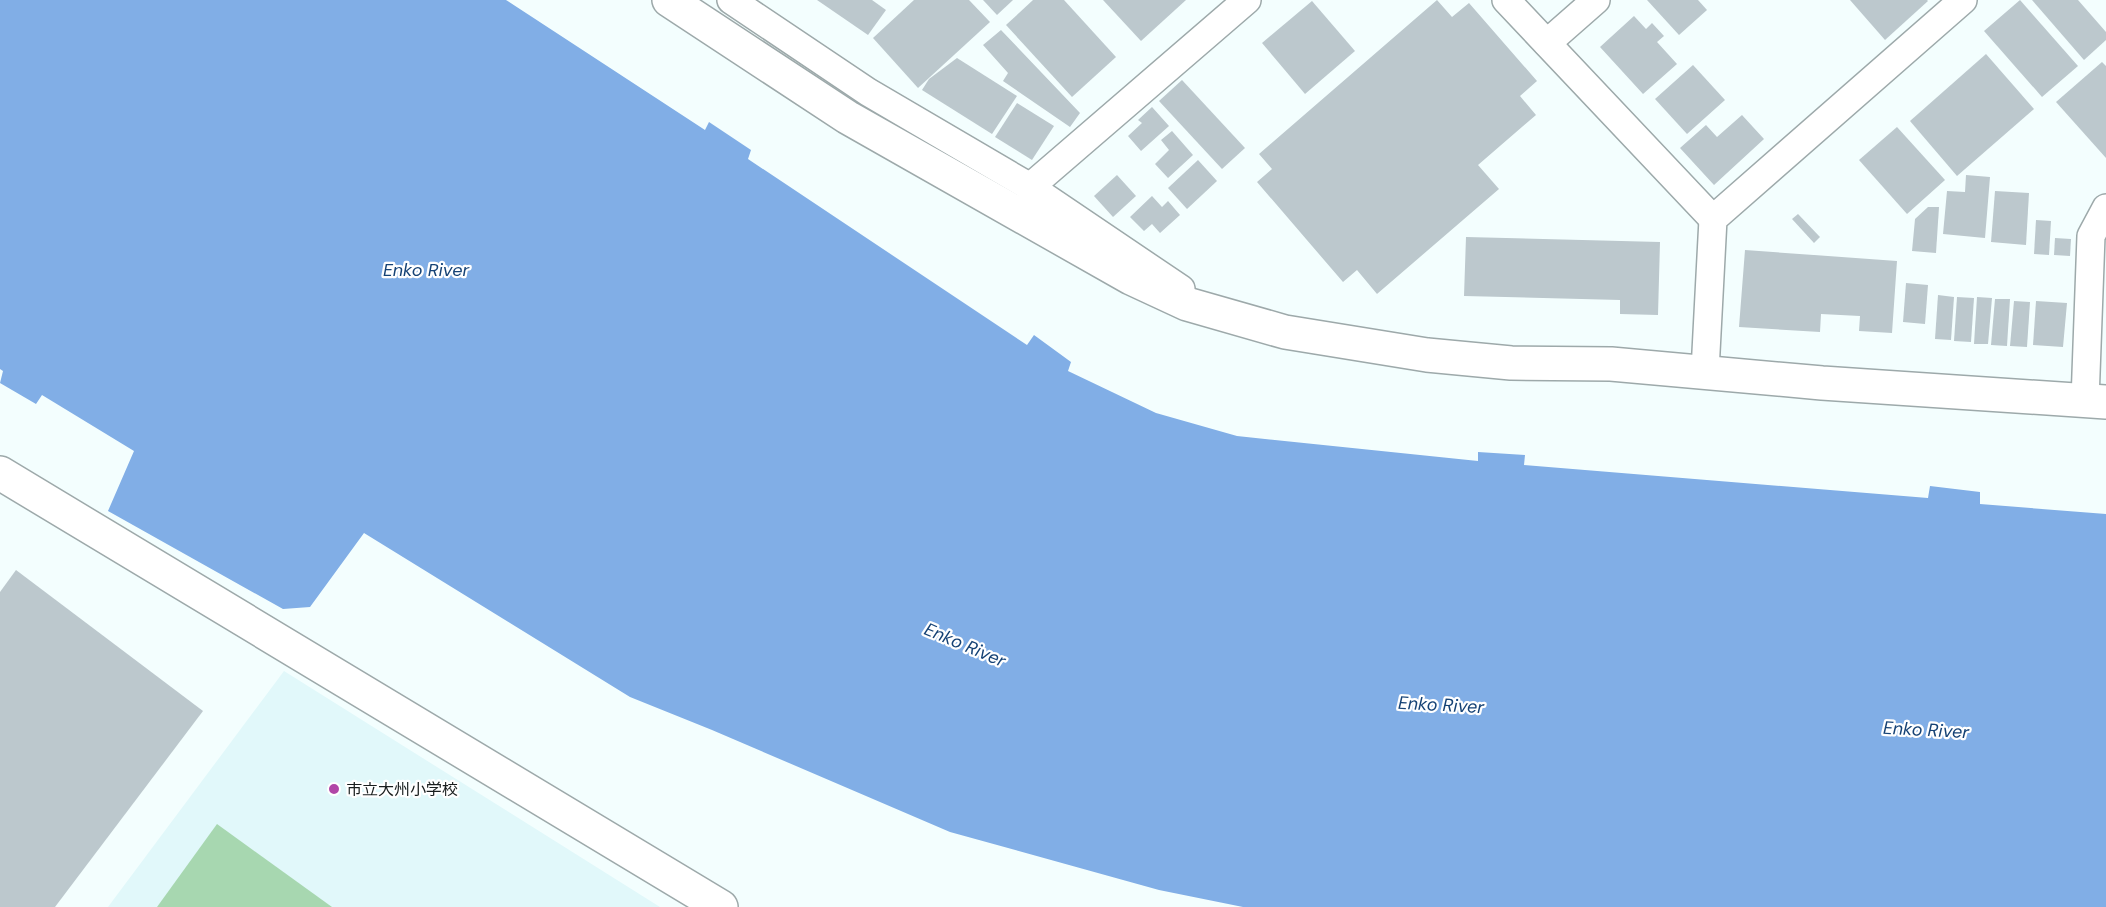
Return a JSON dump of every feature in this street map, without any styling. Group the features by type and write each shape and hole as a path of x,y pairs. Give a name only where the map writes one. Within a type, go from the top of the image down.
{"street":[{"path":"669,0 847,117 1131,278 1187,304 1286,332 1427,355 1511,363 1611,364 1822,383 2096,401 2091,236 2106,208"},
{"path":"730,0 868,92 1030,187 1198,301 1187,304"},
{"path":"1030,187 1247,0"},
{"path":"1506,0 1713,219"},
{"path":"1547,43 1596,0"},
{"path":"1705,371 1713,219 1963,0"},
{"path":"847,117 868,92"},
{"path":"0,472 721,907"}],"shaded area":[{"name":"市立大州小学校","path":"284,671 660,907 108,907"}],"green space":[{"path":"217,824 332,907 157,907"}],"water":[{"name":"Enko River","path":"0,0 506,0 705,130 709,122 751,150 748,159 1027,345 1034,335 1071,362 1068,371 1156,413 1237,436 1478,461 1478,452 1525,455 1524,465 1928,498 1930,486 1980,492 1980,504 2106,514 2106,907 1243,907 1159,890 950,832 630,697 364,533 310,607 283,609 108,511 134,451 42,395 36,404 0,383 3,371 0,369"}],"building":[{"path":"817,0 872,0 886,10 868,35"},
{"path":"914,0 969,0 990,22 918,88 873,38"},
{"path":"983,0 1013,0 997,15"},
{"path":"1033,0 1064,0 1116,57 1072,97 1006,25"},
{"path":"1103,0 1186,0 1141,41"},
{"path":"1437,0 1452,17 1469,3 1537,81 1520,96 1536,115 1478,165 1499,189 1377,294 1357,270 1343,282 1257,182 1272,169 1259,154"},
{"path":"1647,0 1698,0 1707,10 1679,35"},
{"path":"1850,0 1927,0 1928,1 1885,40"},
{"path":"2020,0 2078,66 2042,97 1984,31"},
{"path":"2032,0 2078,0 2106,32 2106,40 2084,60"},
{"path":"1312,1 1355,51 1305,94 1262,43"},
{"path":"1634,16 1646,29 1652,23 1664,36 1657,42 1677,64 1643,94 1600,47"},
{"path":"1001,30 1080,113 1070,127 1003,81 1008,73 983,45"},
{"path":"1986,54 2034,109 1957,176 1910,121"},
{"path":"957,58 1017,96 992,134 922,90 929,79"},
{"path":"2102,62 2106,66 2106,158 2056,102"},
{"path":"1693,65 1725,100 1687,134 1655,99"},
{"path":"1182,80 1245,148 1222,169 1159,101"},
{"path":"1017,103 1054,126 1032,160 995,137"},
{"path":"1152,107 1169,126 1141,151 1128,136 1142,123 1138,120"},
{"path":"1742,115 1764,139 1714,185 1680,148 1706,125 1717,137"},
{"path":"1897,127 1945,180 1907,214 1859,160"},
{"path":"1172,131 1193,155 1168,178 1155,164 1169,150 1161,140"},
{"path":"1198,160 1217,181 1187,209 1168,188"},
{"path":"1117,175 1136,196 1113,217 1094,196"},
{"path":"1966,175 1990,177 1985,238 1943,234 1947,191 1965,192"},
{"path":"1995,191 2029,193 2026,245 1991,242"},
{"path":"1152,196 1162,207 1168,201 1180,215 1160,233 1152,224 1144,231 1130,217"},
{"path":"1928,207 1939,207 1936,253 1912,251 1915,219"},
{"path":"1798,214 1820,237 1814,243 1792,219"},
{"path":"2036,220 2051,221 2049,255 2034,254"},
{"path":"1466,237 1660,242 1658,315 1620,314 1620,300 1464,296"},
{"path":"2055,238 2071,239 2070,256 2054,255"},
{"path":"1745,250 1897,261 1892,333 1859,331 1860,316 1821,314 1820,332 1739,327"},
{"path":"1906,283 1928,285 1925,324 1903,322"},
{"path":"1938,295 1954,297 1951,340 1935,339"},
{"path":"1957,297 1974,298 1971,342 1954,341"},
{"path":"1977,297 1992,298 1988,344 1974,344"},
{"path":"1995,299 2010,299 2007,346 1991,345"},
{"path":"2014,301 2030,302 2027,347 2010,346"},
{"path":"2036,301 2067,303 2063,347 2033,345"},
{"path":"16,570 203,711 55,907 0,907 0,592"}],"place":[{"name":"市立大州小学校","path":"334,789"}]}
